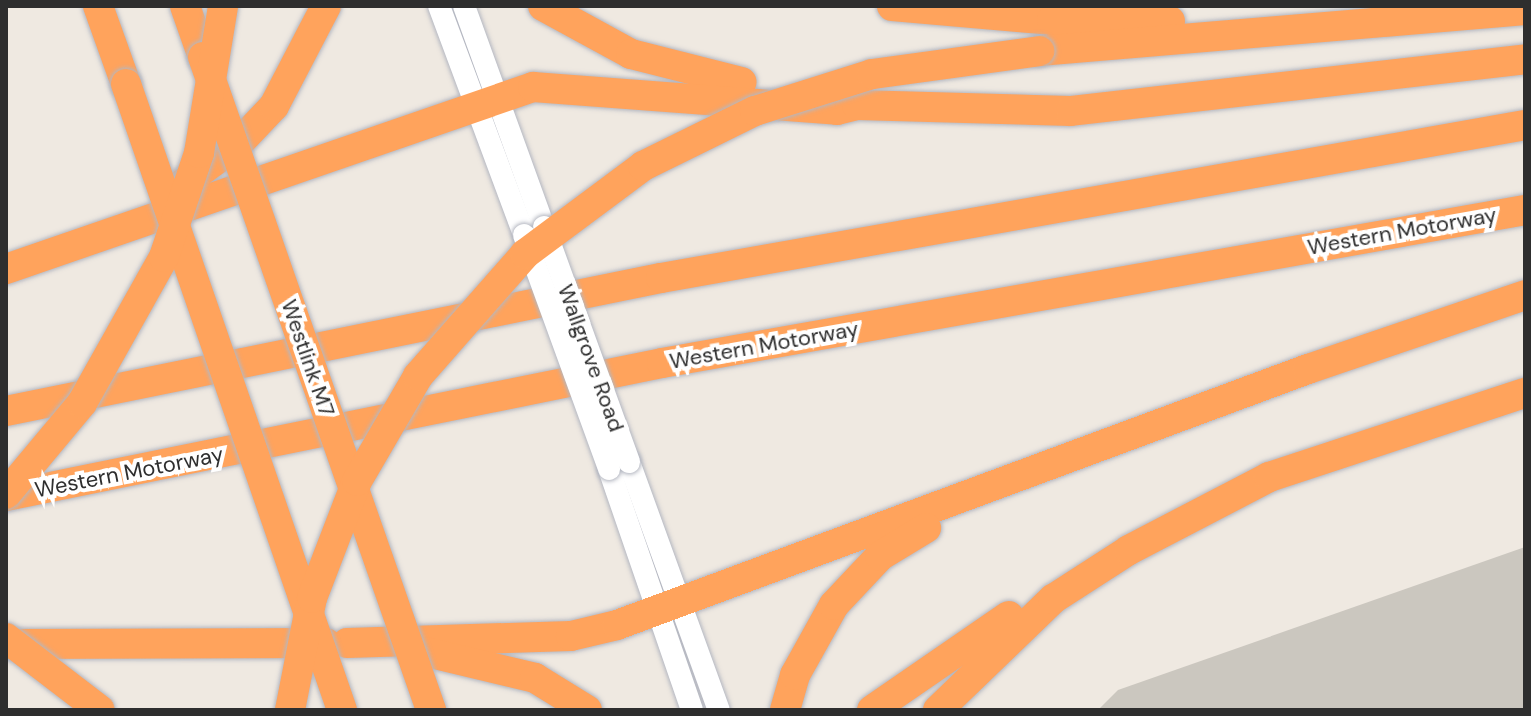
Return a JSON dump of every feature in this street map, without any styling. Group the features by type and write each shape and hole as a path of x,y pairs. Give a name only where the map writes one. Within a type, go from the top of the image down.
{"highway":[{"path":"98,6 342,710"},
{"name":"Westlink M7","path":"185,6 431,710"},
{"path":"6,495 82,403 164,257 199,153 223,6"},
{"path":"145,220 170,192 238,144 274,106 326,6"},
{"path":"543,6 604,42 671,68 843,96 857,105"},
{"path":"892,6 1115,22 1370,6"},
{"path":"290,710 324,562 370,455 437,350 525,254 643,166 755,111 872,74 1039,51 1525,10"},
{"path":"6,269 485,100 554,85 837,110 857,105 1108,109 1525,59"},
{"path":"6,411 661,278 1525,125"},
{"name":"Western Motorway","path":"6,495 662,363 1525,210"},
{"path":"6,641 347,643 571,636 668,607 1295,373 1525,295"},
{"path":"872,710 1121,540 1227,487 1269,477 1525,393"},
{"path":"938,710 1053,599 1129,550 1269,477"},
{"path":"785,710 795,675 834,605 880,556 924,529 938,508"},
{"path":"6,641 100,710"},
{"path":"347,643 451,654 535,678 587,710"}],"main road":[{"name":"Wallgrove Road","path":"439,6 485,100 619,466 668,607 692,710"},
{"name":"Wallgrove Road","path":"464,6 485,100"},
{"name":"Wallgrove Road","path":"668,607 719,710"}],"building":[{"path":"1525,547 1525,710 1098,710 1118,690"}]}
